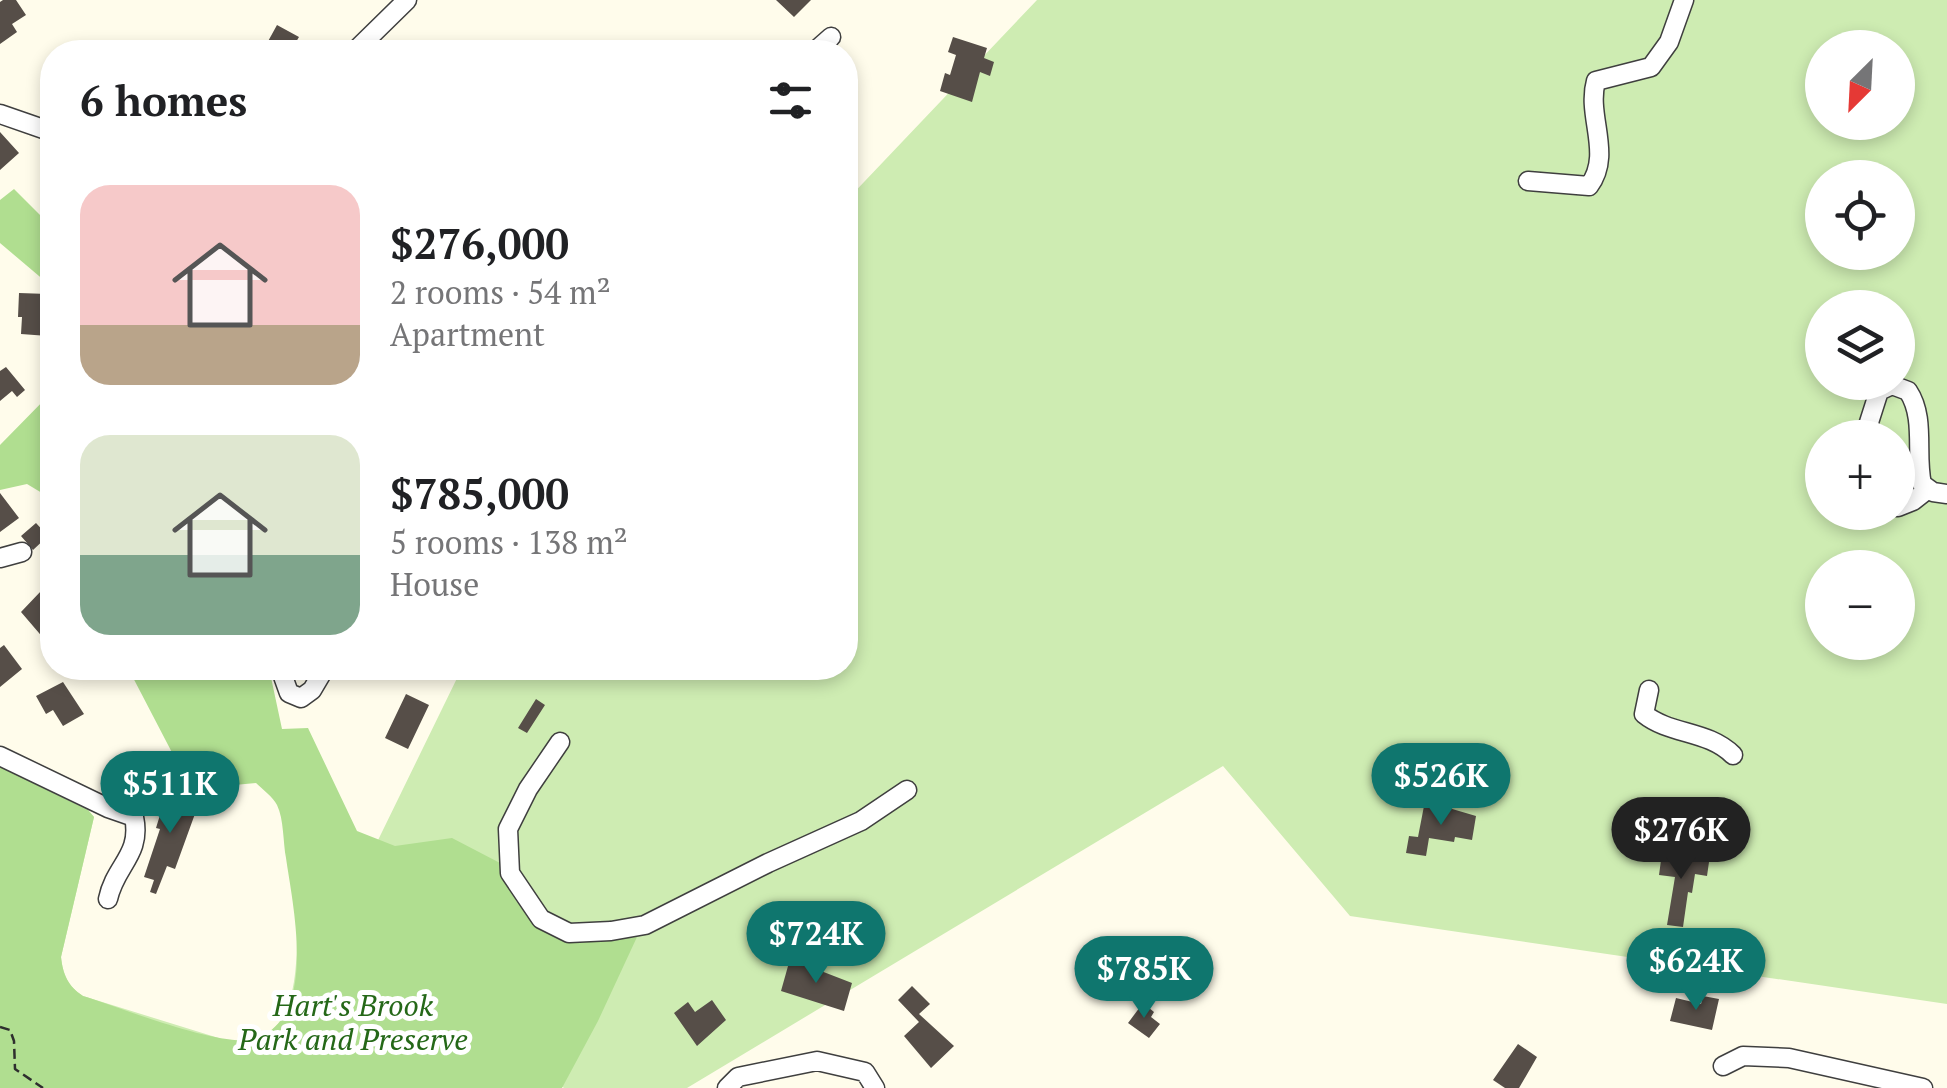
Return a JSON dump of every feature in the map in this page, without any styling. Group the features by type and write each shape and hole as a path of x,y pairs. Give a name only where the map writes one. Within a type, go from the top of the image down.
{"street":[{"path":"366,40 407,0"},
{"path":"1528,181 1589,186 1598,174 1600,149 1590,101 1596,81 1651,67 1669,42 1684,0"},
{"path":"828,40 831,37"},
{"path":"0,114 40,128"},
{"path":"1870,420 1879,391 1892,385 1908,391 1918,418 1918,469 1922,484 1927,490 1947,494"},
{"path":"1915,499 1927,490"},
{"path":"0,558 22,552"},
{"path":"283,680 295,697 307,696 318,680"},
{"path":"1649,690 1644,714 1657,724 1704,737 1733,754"},
{"path":"560,742 508,829 510,873 541,919 569,932 645,925 768,862 860,821 907,790"},
{"path":"0,756 134,817 138,832 134,852 112,878 108,899"},
{"path":"1723,1066 1743,1056 1789,1058 1923,1088"},
{"path":"727,1088 738,1078 818,1062 865,1072 875,1088"}],"path":[{"path":"0,1028 10,1030 15,1069 43,1088"}],"green space":[{"name":"Hart's Brook Park and Preserve","path":"1037,0 1947,0 1947,1004 1350,916 1223,766 687,1088 564,1088 379,948 491,1085 0,1088 0,767 88,810 94,817 61,957 65,975 83,996 225,1040 248,1041 265,1035 278,1024 287,1008 295,970 297,931 342,914 456,680 858,680 858,188"},
{"path":"14,189 40,215 40,277 0,243 0,200"},
{"path":"40,404 40,492 27,484 0,490 0,445"},
{"name":"Hart's Brook Park and Preserve","path":"134,680 272,680 282,729 308,728 357,831 395,846 452,838 500,863 516,901 560,939 589,942 637,937 562,1088 0,1088 0,767 88,810 94,817 61,957 67,980 78,992 170,1025 238,1040 253,1039 274,1028 287,1010 294,987 296,932 277,805 256,783 191,789"}],"building":[{"path":"16,0 26,15 12,24 17,32 0,44 0,2"},
{"path":"776,0 811,0 794,17"},
{"path":"277,25 299,37 297,40 269,40"},
{"path":"953,37 987,48 984,58 994,62 990,76 980,72 972,102 940,91 956,55 948,52"},
{"path":"0,132 19,153 0,170"},
{"path":"19,293 40,294 40,335 21,334 22,317 18,317"},
{"path":"6,367 25,390 17,397 12,391 0,401 0,371"},
{"path":"0,493 19,518 0,532"},
{"path":"36,523 40,527 40,543 33,550 21,536"},
{"path":"40,592 40,634 21,612"},
{"path":"4,645 22,669 0,687 0,648"},
{"path":"63,682 84,714 63,726 53,710 46,714 36,696"},
{"path":"406,694 429,705 408,749 385,738"},
{"path":"536,699 545,705 527,733 518,728"},
{"path":"172,790 194,797 189,809 196,811 175,869 167,866 156,894 150,892 154,880 144,877 160,829 156,828 164,802 168,803"},
{"path":"1424,806 1442,806 1476,816 1472,840 1429,838 1426,856 1406,853 1409,836 1418,837"},
{"path":"1678,852 1709,862 1707,876 1695,874 1683,927 1667,925 1675,877 1659,875 1662,853"},
{"path":"790,959 852,983 844,1011 781,991"},
{"path":"912,986 930,1004 919,1014 954,1046 931,1068 904,1036 919,1022 898,1000"},
{"path":"1703,996 1719,999 1712,1030 1670,1021 1676,998 1701,1004"},
{"path":"712,1000 726,1020 697,1046 674,1013 688,1002 695,1012"},
{"path":"1143,1003 1160,1024 1149,1038 1128,1023"},
{"path":"1518,1044 1537,1057 1519,1088 1505,1088 1493,1080"}]}
